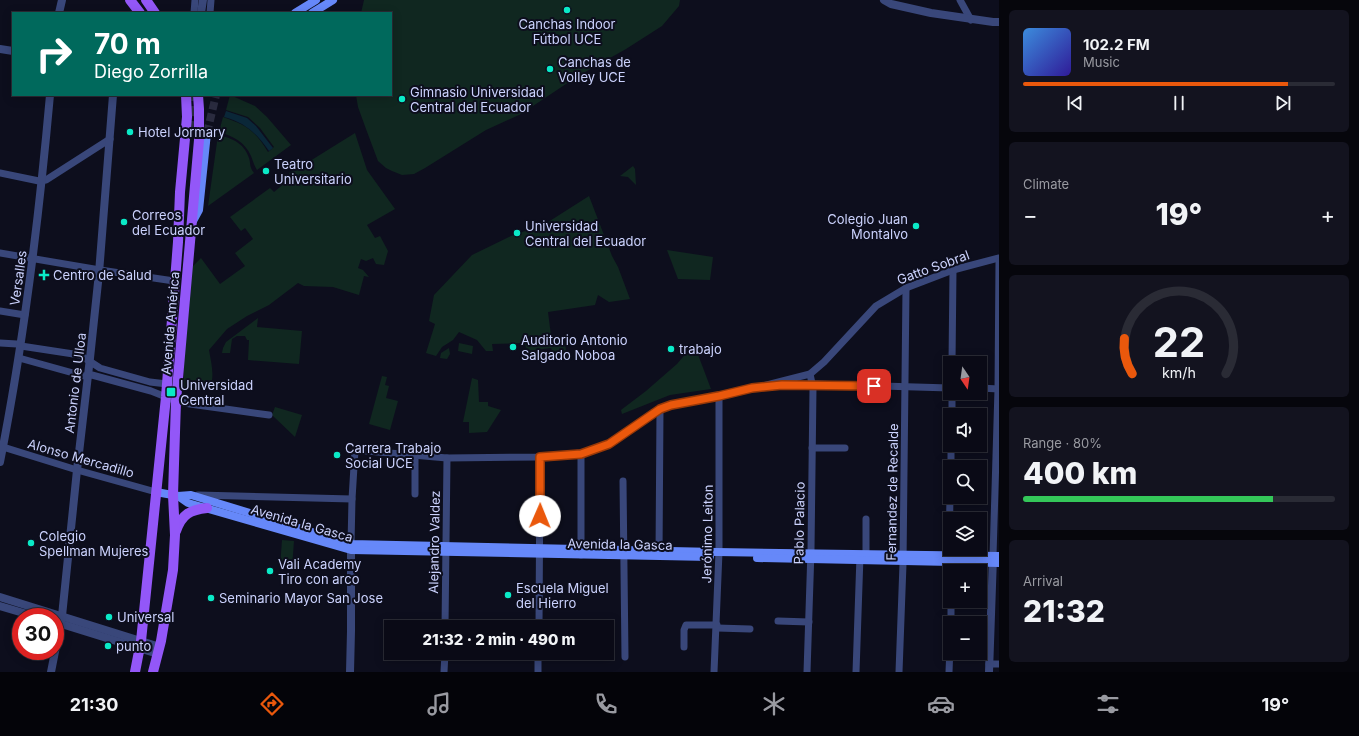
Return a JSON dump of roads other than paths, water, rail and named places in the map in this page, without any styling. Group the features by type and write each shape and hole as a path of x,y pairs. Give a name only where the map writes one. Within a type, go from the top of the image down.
{"main road":[{"path":"130,0 139,12"},
{"path":"146,0 154,12"},
{"path":"297,12 316,0"},
{"path":"314,12 333,0"},
{"name":"Avenida América","path":"135,672 141,644 166,396 178,242 180,192 187,118 186,96"},
{"name":"Avenida América","path":"153,672 159,650 172,570 175,535 176,401 199,140 198,96"},
{"path":"178,242 191,131"},
{"path":"191,226 199,210 207,133"},
{"name":"Avenida la Gasca","path":"156,492 176,495 191,495 351,547"},
{"name":"Avenida la Gasca","path":"176,495 188,503 351,547 659,554 996,559"},
{"path":"175,535 178,525 184,517 194,510 207,508"}],"street":[{"path":"56,12 57,0"},
{"path":"60,12 62,0"},
{"path":"194,12 195,0"},
{"path":"202,12 203,0"},
{"path":"210,12 211,0"},
{"path":"884,0 892,4 931,13 971,20 999,22"},
{"path":"960,0 971,20"},
{"path":"0,49 12,51"},
{"name":"Versalles","path":"0,462 21,346 33,259 50,96"},
{"name":"Antonio de Ulloa","path":"61,608 100,270 113,96"},
{"path":"0,173 42,181 110,139"},
{"path":"0,253 174,281"},
{"name":"Gatto Sobral","path":"810,374 824,362 876,306 906,288 953,270 999,258"},
{"path":"999,262 996,559 989,668 999,664"},
{"path":"952,356 953,270"},
{"name":"Fernandez de Recalde","path":"899,672 903,558 906,288"},
{"path":"0,311 25,315"},
{"path":"0,343 17,344 21,346 80,355 100,368 150,382 167,384"},
{"path":"19,358 84,376 92,375 151,391 176,401 269,415"},
{"path":"350,672 352,631 352,499 355,450 447,458 540,457 581,454 609,444 660,409 671,405 719,396 810,374"},
{"name":"Pablo Palacio","path":"807,672 811,556 813,384 810,374"},
{"path":"752,388 813,384 943,388"},
{"path":"987,388 998,389"},
{"name":"Jerónimo Leiton","path":"716,672 719,555 719,396"},
{"path":"659,554 660,409"},
{"name":"Alonso Mercadillo","path":"2,446 77,470 156,492"},
{"path":"812,448 844,448"},
{"path":"581,454 581,552"},
{"path":"415,455 415,494"},
{"path":"539,620 540,457"},
{"name":"Alejandro Valdez","path":"445,620 447,458"},
{"path":"623,481 626,658"},
{"path":"191,495 352,499"},
{"path":"950,504 951,564"},
{"path":"856,672 862,556 866,519"},
{"path":"0,597 27,608"},
{"path":"0,606 12,610"},
{"path":"778,621 809,622"},
{"path":"64,622 159,650"},
{"path":"684,647 684,630 686,625 750,629"},
{"name":"Antonio de Ulloa","path":"51,672 53,660"},
{"path":"444,672 445,660"},
{"path":"538,660 538,672"},
{"path":"949,660 949,672"}],"water":[{"path":"226,111 247,118 256,126 273,148 269,151 260,139 250,130 232,119 224,117"}],"tunnel":[{"path":"191,131 194,96"},
{"path":"207,133 216,96"}],"place":[{"name":"Canchas Indoor Fútbol UCE","path":"567,10"},
{"name":"Canchas de Volley UCE","path":"550,69"},
{"name":"Gimnasio Universidad Central del Ecuador","path":"402,99"},
{"name":"Hotel Jormary","path":"130,132"},
{"name":"Teatro Universitario","path":"266,171"},
{"name":"Correos del Ecuador","path":"124,222"},
{"name":"Colegio Juan Montalvo","path":"916,226"},
{"name":"Universidad Central del Ecuador","path":"517,233"},
{"name":"Centro de Salud","path":"44,275"},
{"name":"Auditorio Antonio Salgado Noboa","path":"513,347"},
{"name":"trabajo","path":"671,349"},
{"name":"Universidad Central","path":"171,392"},
{"name":"Carrera Trabajo Social UCE","path":"337,455"},
{"name":"Colegio Spellman Mujeres","path":"31,543"},
{"name":"Vali Academy Tiro con arco","path":"270,571"},
{"name":"Escuela Miguel del Hierro","path":"508,595"},
{"name":"Seminario Mayor San Jose","path":"211,598"},
{"name":"Universal","path":"109,617"},
{"name":"punto","path":"108,646"}]}
